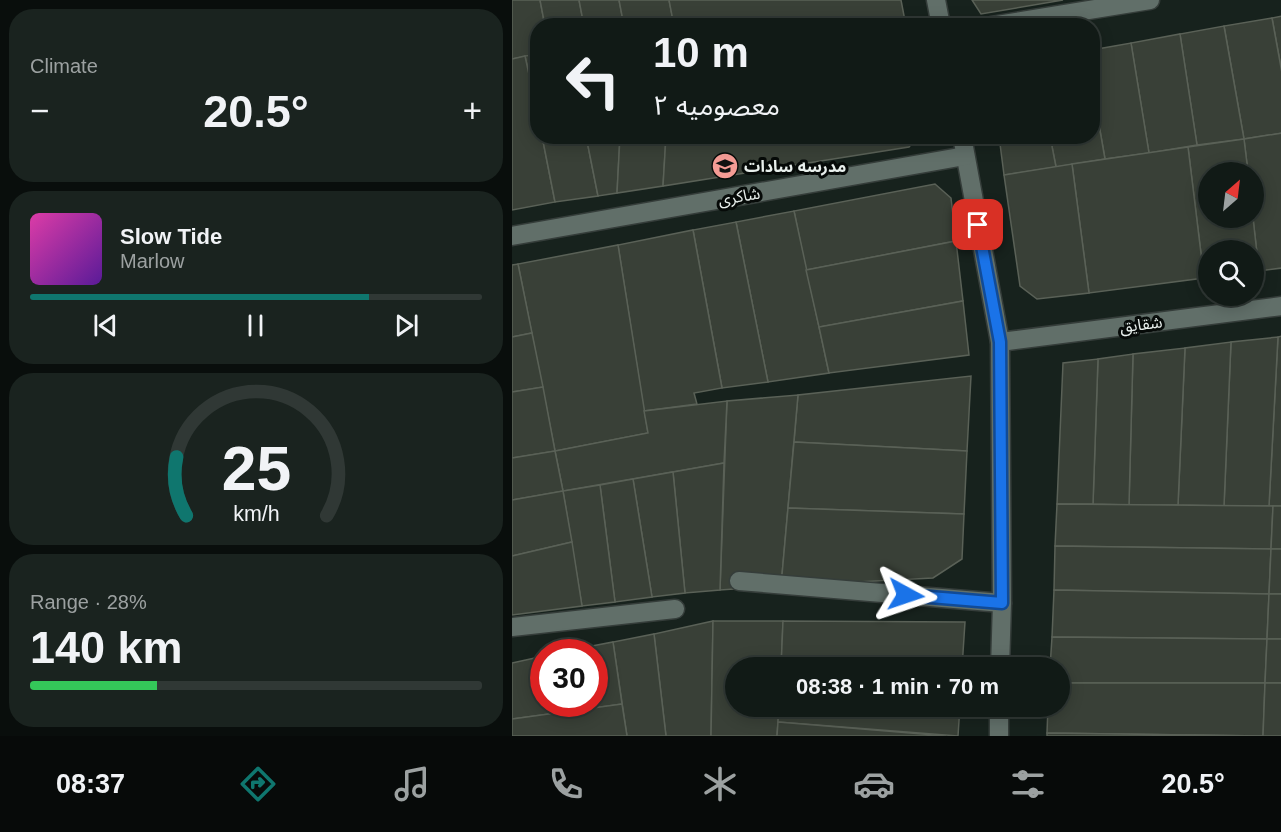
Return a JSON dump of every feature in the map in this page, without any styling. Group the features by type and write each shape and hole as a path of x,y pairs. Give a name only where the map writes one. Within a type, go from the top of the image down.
{"street":[{"path":"936,0 939,18"},
{"path":"1040,18 1150,0"},
{"path":"963,144 1000,342 1000,657"},
{"name":"شاکری","path":"512,236 965,156"},
{"name":"شقایق","path":"1000,342 1282,306"},
{"path":"739,581 1002,603"},
{"path":"512,627 675,609"},
{"path":"999,717 999,736"}],"building":[{"path":"512,0 540,0 543,18 530,18 530,56 512,59"},
{"path":"540,0 579,0 582,18 543,18"},
{"path":"579,0 619,0 622,18 582,18"},
{"path":"619,0 669,0 673,18 622,18"},
{"path":"669,0 901,0 904,18 672,18"},
{"path":"972,0 1063,0 981,14"},
{"path":"1282,16 1282,73 1272,18"},
{"path":"1272,18 1282,73 1282,133 1244,139 1224,26"},
{"path":"1224,26 1244,139 1197,145 1180,34"},
{"path":"1180,34 1197,145 1149,153 1131,43"},
{"path":"1131,43 1149,153 1105,159 1100,131 1100,49"},
{"path":"530,55 530,79 525,56"},
{"path":"525,56 530,79 530,144 544,144 555,202 512,210 512,59"},
{"path":"1100,131 1105,159 1056,167 1052,144 1100,144"},
{"path":"1282,133 1282,268 1264,270 1264,240 1255,240 1254,228 1264,228 1264,162 1247,162 1244,139"},
{"path":"1244,139 1247,162 1198,162 1198,228 1254,228 1255,240 1199,240 1188,147"},
{"path":"544,144 588,144 598,196 555,202"},
{"path":"588,144 620,144 617,193 598,196"},
{"path":"620,144 666,144 663,186 617,193"},
{"name":"مدرسه سادات","path":"666,144 911,144 909,147 663,186"},
{"path":"1000,144 1052,144 1056,167 1004,175"},
{"path":"1188,147 1199,240 1198,279 1089,293 1072,164"},
{"path":"1072,164 1089,293 1037,299 1020,286 1004,175"},
{"path":"935,184 951,198 956,241 806,270 794,211"},
{"path":"794,211 829,373 768,382 736,222"},
{"path":"736,222 768,382 722,388 693,230"},
{"path":"693,230 722,388 694,393 697,404 644,411 618,245"},
{"path":"956,241 963,301 819,327 806,270"},
{"path":"618,245 648,433 555,451 518,264"},
{"path":"518,264 532,333 512,337 512,265"},
{"path":"963,301 969,355 829,373 819,327"},
{"path":"532,333 543,387 512,392 512,337"},
{"path":"1282,336 1282,506 1269,506 1278,337"},
{"path":"1278,337 1269,506 1224,506 1231,342"},
{"path":"1231,342 1224,506 1178,505 1185,348"},
{"path":"1185,348 1178,505 1129,505 1133,354"},
{"path":"1133,354 1129,505 1093,504 1098,359"},
{"path":"1098,359 1093,504 1057,504 1063,363"},
{"path":"971,376 967,451 794,442 798,395"},
{"path":"543,387 555,451 512,458 512,392"},
{"path":"798,395 781,586 720,590 727,401"},
{"path":"727,401 724,463 563,491 555,451 648,433 644,411"},
{"path":"794,442 967,451 964,514 788,508"},
{"path":"555,451 563,491 512,500 512,458"},
{"path":"724,463 720,590 685,593 673,472"},
{"path":"673,472 685,593 652,597 633,479"},
{"path":"633,479 652,597 615,602 600,485"},
{"path":"600,485 615,602 582,606 563,491"},
{"path":"563,491 572,542 512,556 512,500"},
{"path":"1057,504 1273,506 1271,549 1055,546"},
{"path":"1273,506 1282,506 1282,549 1271,549"},
{"path":"788,508 964,514 962,559 933,578 781,586"},
{"path":"572,542 582,606 512,615 512,556"},
{"path":"1055,546 1271,549 1269,594 1054,590"},
{"path":"1271,549 1282,549 1282,594 1269,594"},
{"path":"1054,590 1269,594 1267,639 1052,637"},
{"path":"1269,594 1282,594 1282,639 1267,639"},
{"path":"713,621 711,736 666,736 654,634"},
{"path":"713,621 783,621 781,657 725,657 725,717 778,717 777,736 711,736"},
{"path":"783,621 965,622 963,657 781,657"},
{"path":"654,634 666,736 627,736 613,642"},
{"path":"1052,637 1267,639 1265,683 1070,683 1070,657 1051,657"},
{"path":"1267,639 1282,639 1282,683 1265,683"},
{"path":"613,642 622,704 608,706 608,643"},
{"path":"530,659 530,717 512,719 512,663"},
{"path":"1070,683 1265,683 1263,736 1047,733 1048,717 1070,717"},
{"path":"1265,683 1282,683 1282,736 1263,736"},
{"path":"622,704 627,736 512,736 512,719 530,717 608,717 608,706"},
{"path":"778,717 959,717 958,736 778,722"},
{"path":"778,722 946,736 777,736"},
{"path":"1047,733 1263,736 1047,736"}],"place":[{"name":"مدرسه سادات","path":"725,166"}],"route":[{"path":"906,595 1002,603 1000,342 978,225"}]}
